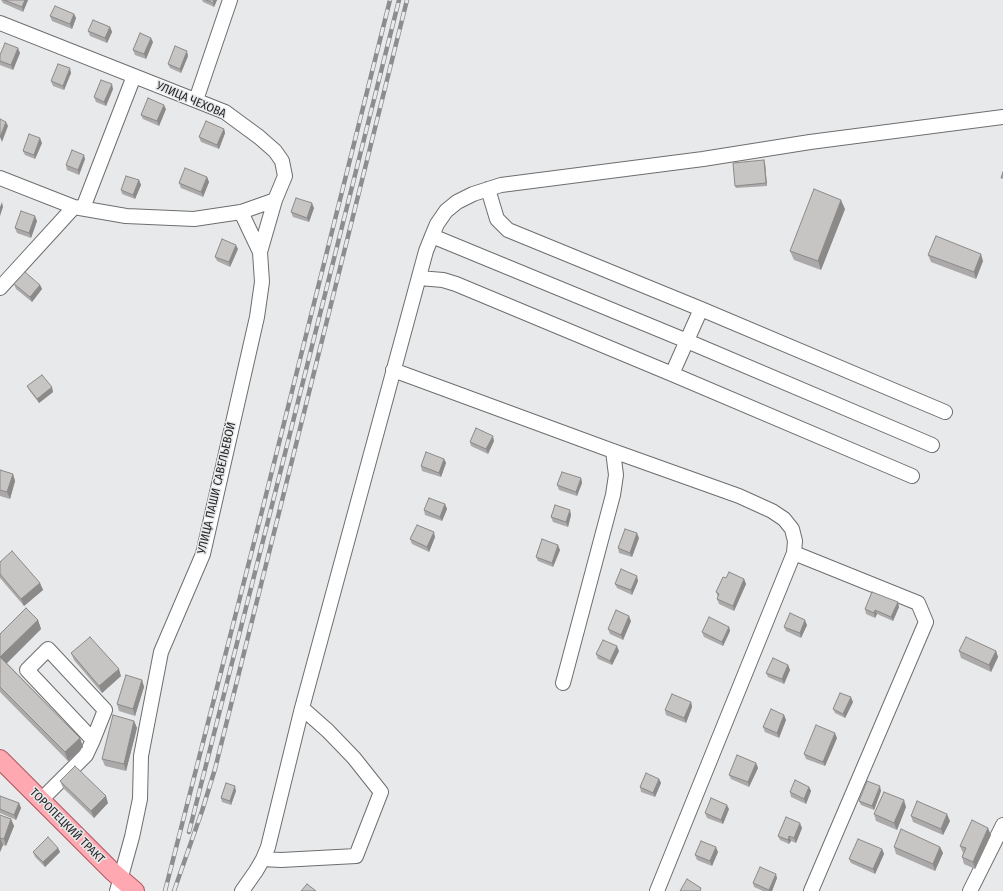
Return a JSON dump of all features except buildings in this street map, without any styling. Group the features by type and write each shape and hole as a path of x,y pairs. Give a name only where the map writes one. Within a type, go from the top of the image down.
{"main road":[{"name":"ТОРОПЕЦКИЙ ТРАКТ","path":"0,759 41,800 119,885 135,891"}],"street":[{"path":"196,100 230,0"},
{"name":"УЛИЦА ЧЕХОВА","path":"0,23 225,112 259,137 282,161 285,176 275,200 260,252"},
{"path":"0,288 78,208 134,76"},
{"path":"242,891 256,871 268,847 302,708 393,370 432,236 437,224 446,211 457,202 473,194 501,185 1003,117"},
{"path":"0,178 78,208 126,216 194,219 241,212 275,200"},
{"path":"488,189 497,219 508,230 701,309 945,412"},
{"name":"УЛИЦА ПАШИ САВЕЛЬЕВОЙ","path":"119,885 132,837 140,799 141,756 161,652 203,554 257,317 262,282 260,252 241,212"},
{"path":"432,236 687,341 932,445"},
{"path":"419,278 443,280 456,284 912,476"},
{"path":"672,374 701,309"},
{"path":"393,370 739,496 772,511 784,519 792,529 795,541 794,553 657,891"},
{"path":"563,683 613,495 616,475 613,451"},
{"path":"794,553 918,603 926,622 811,891"},
{"path":"41,800 86,755 93,740 105,710 48,649 27,670 93,740"},
{"path":"263,859 281,860 356,856 381,792 354,758 328,731 302,708"},
{"path":"970,891 1003,825"}],"railway":[{"path":"165,891 390,0"},
{"path":"189,832 399,0"},
{"path":"174,891 215,769 407,0"}]}
